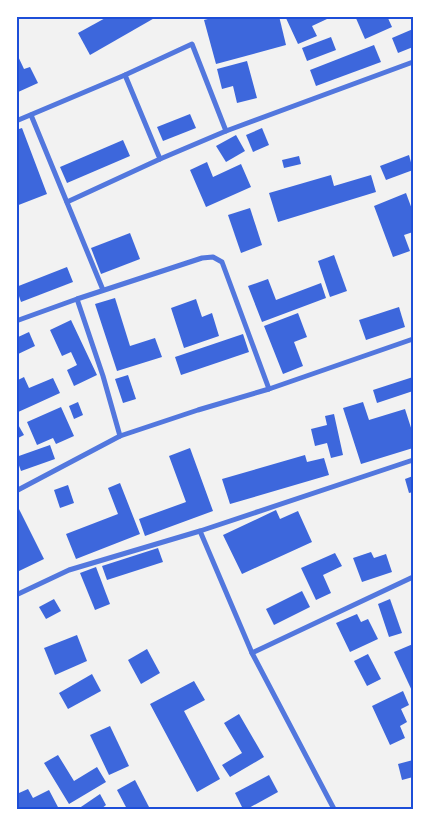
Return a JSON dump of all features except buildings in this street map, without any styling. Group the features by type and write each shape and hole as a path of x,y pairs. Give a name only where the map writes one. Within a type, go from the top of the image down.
{"street":[{"path":"16,121 125,75 192,44 226,131"},
{"path":"67,202 226,131 413,62"},
{"path":"125,75 160,159"},
{"path":"31,115 103,290"},
{"path":"16,321 103,290 202,258 213,257 222,262 269,389"},
{"path":"77,299 103,376 120,436"},
{"path":"16,491 120,436 269,389 413,339"},
{"path":"16,595 69,570 200,532 413,460"},
{"path":"200,532 252,653 334,809"},
{"path":"252,653 413,577"}]}
